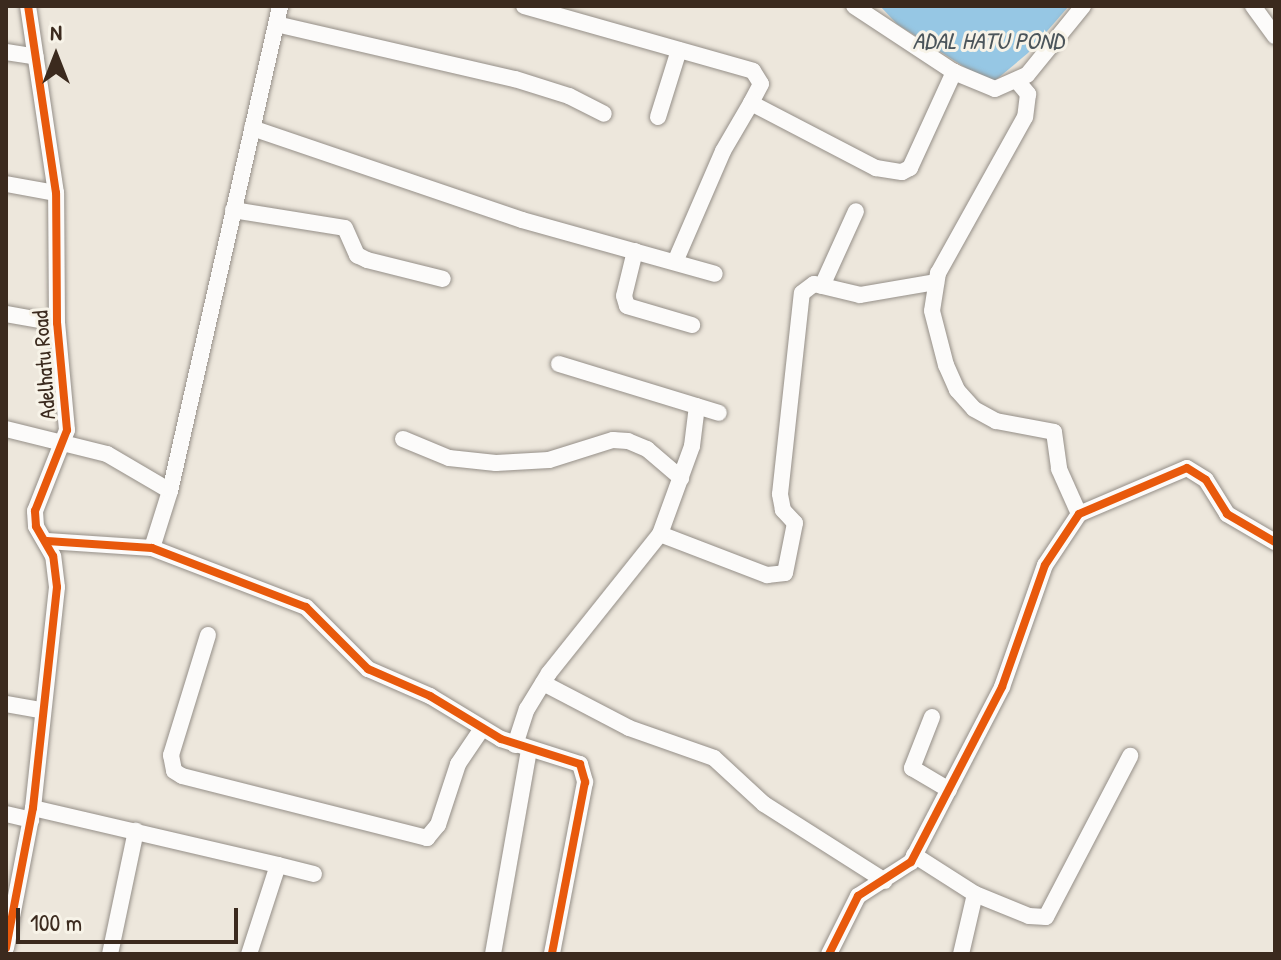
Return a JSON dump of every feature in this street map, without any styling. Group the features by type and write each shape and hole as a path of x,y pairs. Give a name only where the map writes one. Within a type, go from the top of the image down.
{"street":[{"name":"Adelhatu Road","path":"6,948 32,814 41,710 57,587 47,541 36,526 35,511 65,443 57,323 56,193 28,6"},
{"path":"152,548 170,491 280,6"},
{"path":"524,6 753,71 761,84 723,151 675,262"},
{"path":"854,6 954,72 986,88 1018,82 1083,6"},
{"path":"1253,6 1275,36"},
{"path":"276,24 515,79 569,96 604,114"},
{"path":"658,117 679,50"},
{"path":"6,52 36,57"},
{"path":"751,103 876,168 902,172 910,168 954,72"},
{"path":"1018,82 1028,94 1025,117 936,282 932,311 957,390 974,409 996,421 1054,432 1059,469 1079,514"},
{"path":"252,128 474,205 715,274"},
{"path":"6,184 56,193"},
{"path":"233,210 345,228 357,255 443,279"},
{"path":"822,286 856,211"},
{"path":"635,251 624,296 627,306 692,325"},
{"path":"660,534 767,575 777,576 788,568 795,523 783,510 780,494 805,286 822,286 860,295 936,282"},
{"path":"6,314 57,323"},
{"path":"559,364 719,413"},
{"path":"493,954 522,747 543,683 660,534 681,478 697,406"},
{"path":"6,429 107,454 170,491"},
{"path":"403,439 449,458 496,463 549,460 613,440 628,441 647,449 681,478"},
{"path":"829,954 858,896 885,881 914,855 1002,687 1045,565 1079,514 1187,468 1206,480 1227,514 1275,542"},
{"path":"47,541 152,548 306,607 368,669 430,696 481,730 522,747 570,759 584,770 552,954"},
{"path":"208,635 171,755 174,771 182,776 427,838 438,825 458,764 481,730"},
{"path":"543,683 629,728 714,758 764,804 885,881"},
{"path":"6,704 41,710"},
{"path":"932,717 912,768 949,790"},
{"path":"914,855 975,894 1029,916 1046,917 1130,756"},
{"path":"6,814 32,814 136,831 314,874"},
{"path":"110,954 136,831"},
{"path":"249,954 278,865"},
{"path":"961,954 975,894"}],"water":[{"name":"ADAL HATU POND","path":"880,6 1069,6 1028,53 991,84 897,24"}],"cycle path":[{"path":"6,948 33,808 57,587 53,556 36,526 35,511 67,430 57,323 56,193 28,6"},
{"path":"829,954 858,896 911,862 1002,687 1045,565 1079,514 1187,468 1206,480 1227,514 1275,542"},
{"path":"47,541 152,548 306,607 368,669 430,696 501,739 580,764 585,782 552,954"}]}
